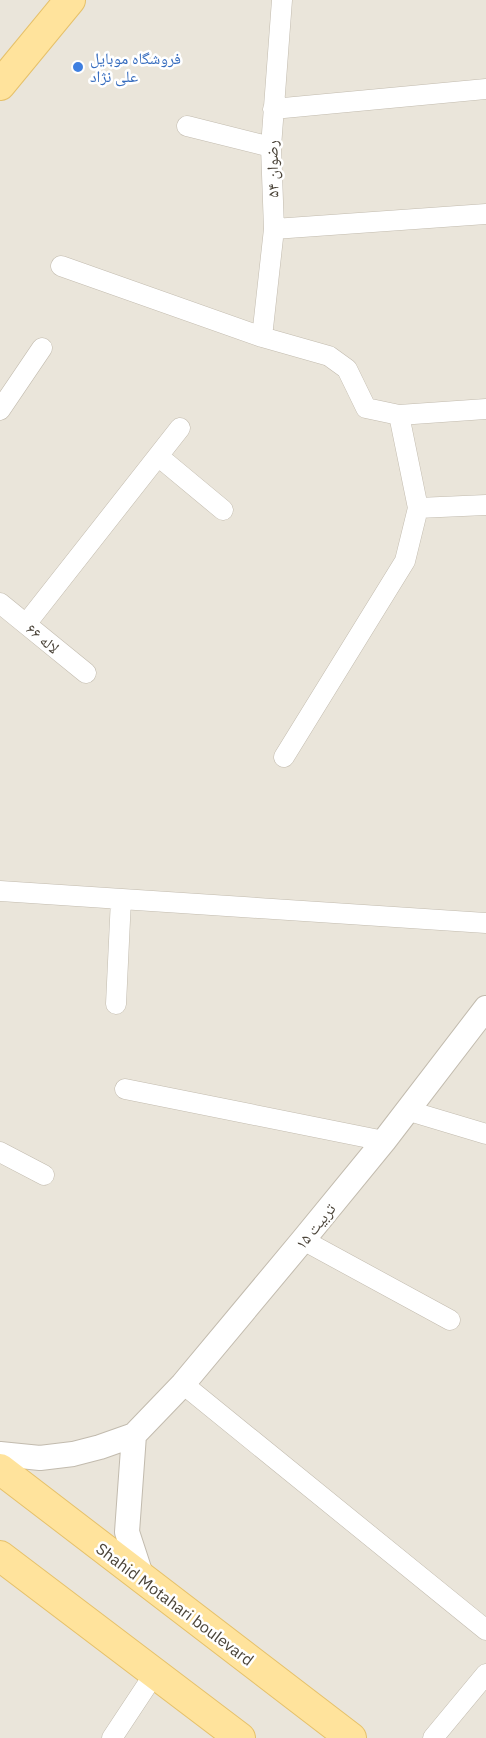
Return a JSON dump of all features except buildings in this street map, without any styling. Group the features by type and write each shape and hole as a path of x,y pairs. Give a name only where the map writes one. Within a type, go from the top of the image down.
{"main road":[{"path":"0,85 70,0"},
{"name":"Shahid Motahari boulevard","path":"0,1469 351,1738"},
{"path":"0,1556 240,1738"}],"street":[{"name":"رضوان ۵۴","path":"262,337 274,229 271,147 282,0"},
{"path":"273,109 486,88"},
{"path":"188,126 271,147"},
{"path":"274,229 486,214"},
{"path":"61,266 262,337 329,356 347,369 366,408 399,415 486,409"},
{"path":"0,410 42,348"},
{"path":"284,757 405,561 418,508 399,415"},
{"path":"26,624 180,428"},
{"path":"158,456 223,510"},
{"path":"418,508 486,505"},
{"name":"لاله ۶۶","path":"0,603 86,673"},
{"path":"0,891 486,923"},
{"path":"116,1004 121,899"},
{"name":"تربیت ۱۵","path":"0,1454 40,1458 73,1454 134,1435 183,1384 303,1240 384,1141 486,1008"},
{"path":"125,1089 384,1141"},
{"path":"406,1110 486,1134"},
{"path":"0,1152 44,1175"},
{"path":"303,1240 450,1320"},
{"path":"183,1384 486,1630"},
{"path":"134,1435 127,1532 142,1578"},
{"path":"112,1738 155,1673"},
{"path":"433,1738 485,1679"}],"shaded area":[{"path":"0,0 486,0 486,1738 0,1738"}],"place":[{"name":"فروشگاه موبایل علی نژاد","path":"78,67"}]}
